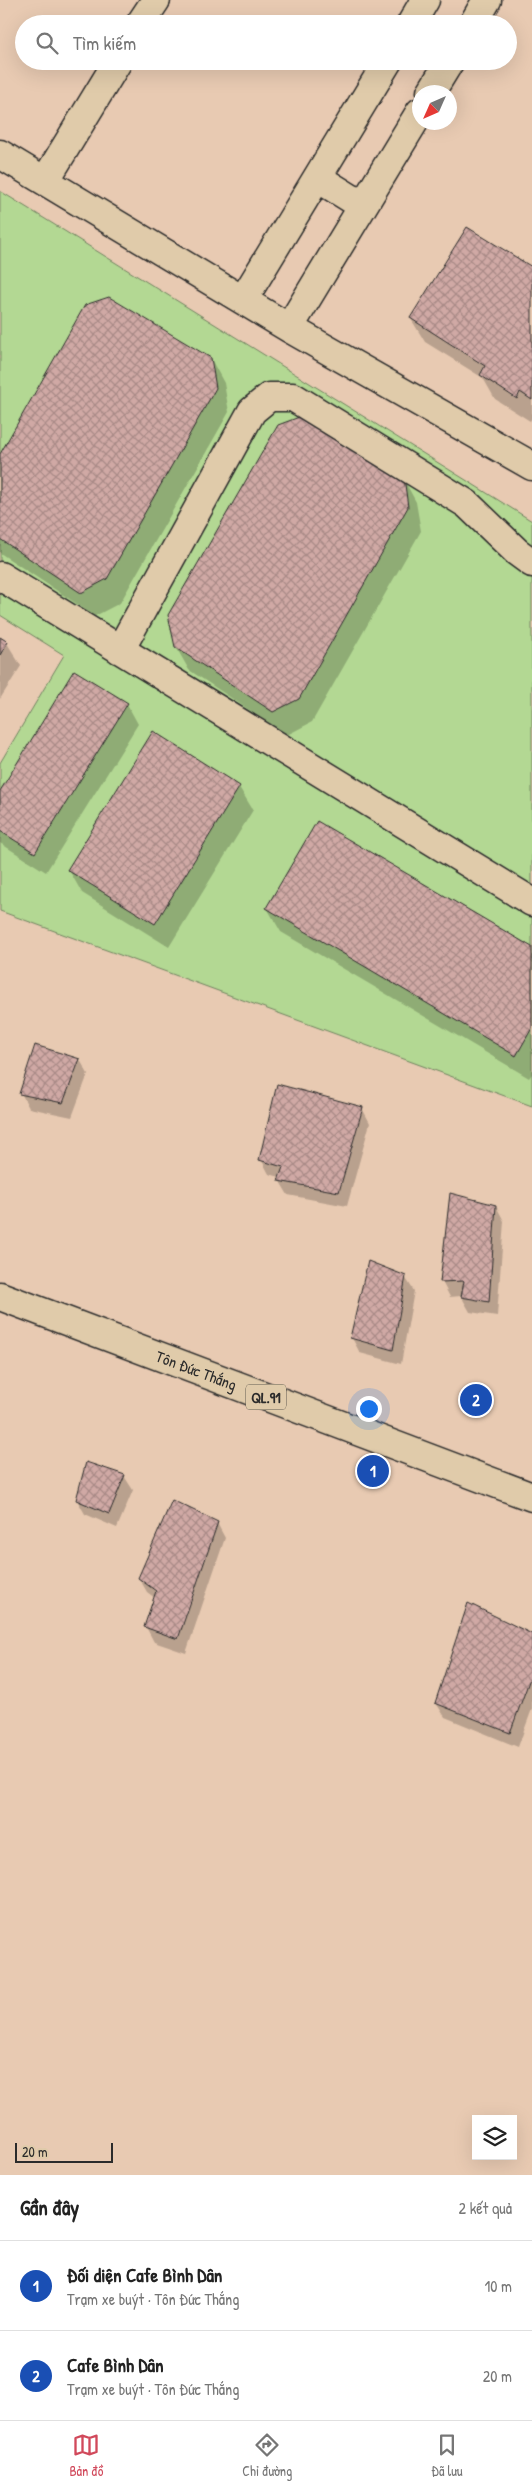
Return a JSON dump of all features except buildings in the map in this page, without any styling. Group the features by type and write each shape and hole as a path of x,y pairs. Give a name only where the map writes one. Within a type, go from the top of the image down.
{"main road":[{"path":"146,15 156,0"},
{"path":"416,15 425,0"},
{"path":"478,15 487,0"},
{"path":"46,181 113,70"},
{"path":"243,300 383,70"},
{"path":"435,85 444,70"},
{"path":"289,328 412,125"},
{"path":"0,154 289,328 532,466"},
{"path":"318,178 363,206"},
{"path":"120,650 252,411 268,397 292,397 467,504 517,552 532,562"},
{"path":"0,576 532,902"},
{"name":"Tôn Đức Thắng","path":"0,1296 532,1497"}],"green space":[{"path":"0,191 532,521 532,1106 0,911 0,763 64,655 0,615"}],"place":[{"name":"Cafe Bình Dân","path":"476,1400"},
{"name":"Đối diện Cafe Bình Dân","path":"373,1471"}]}
